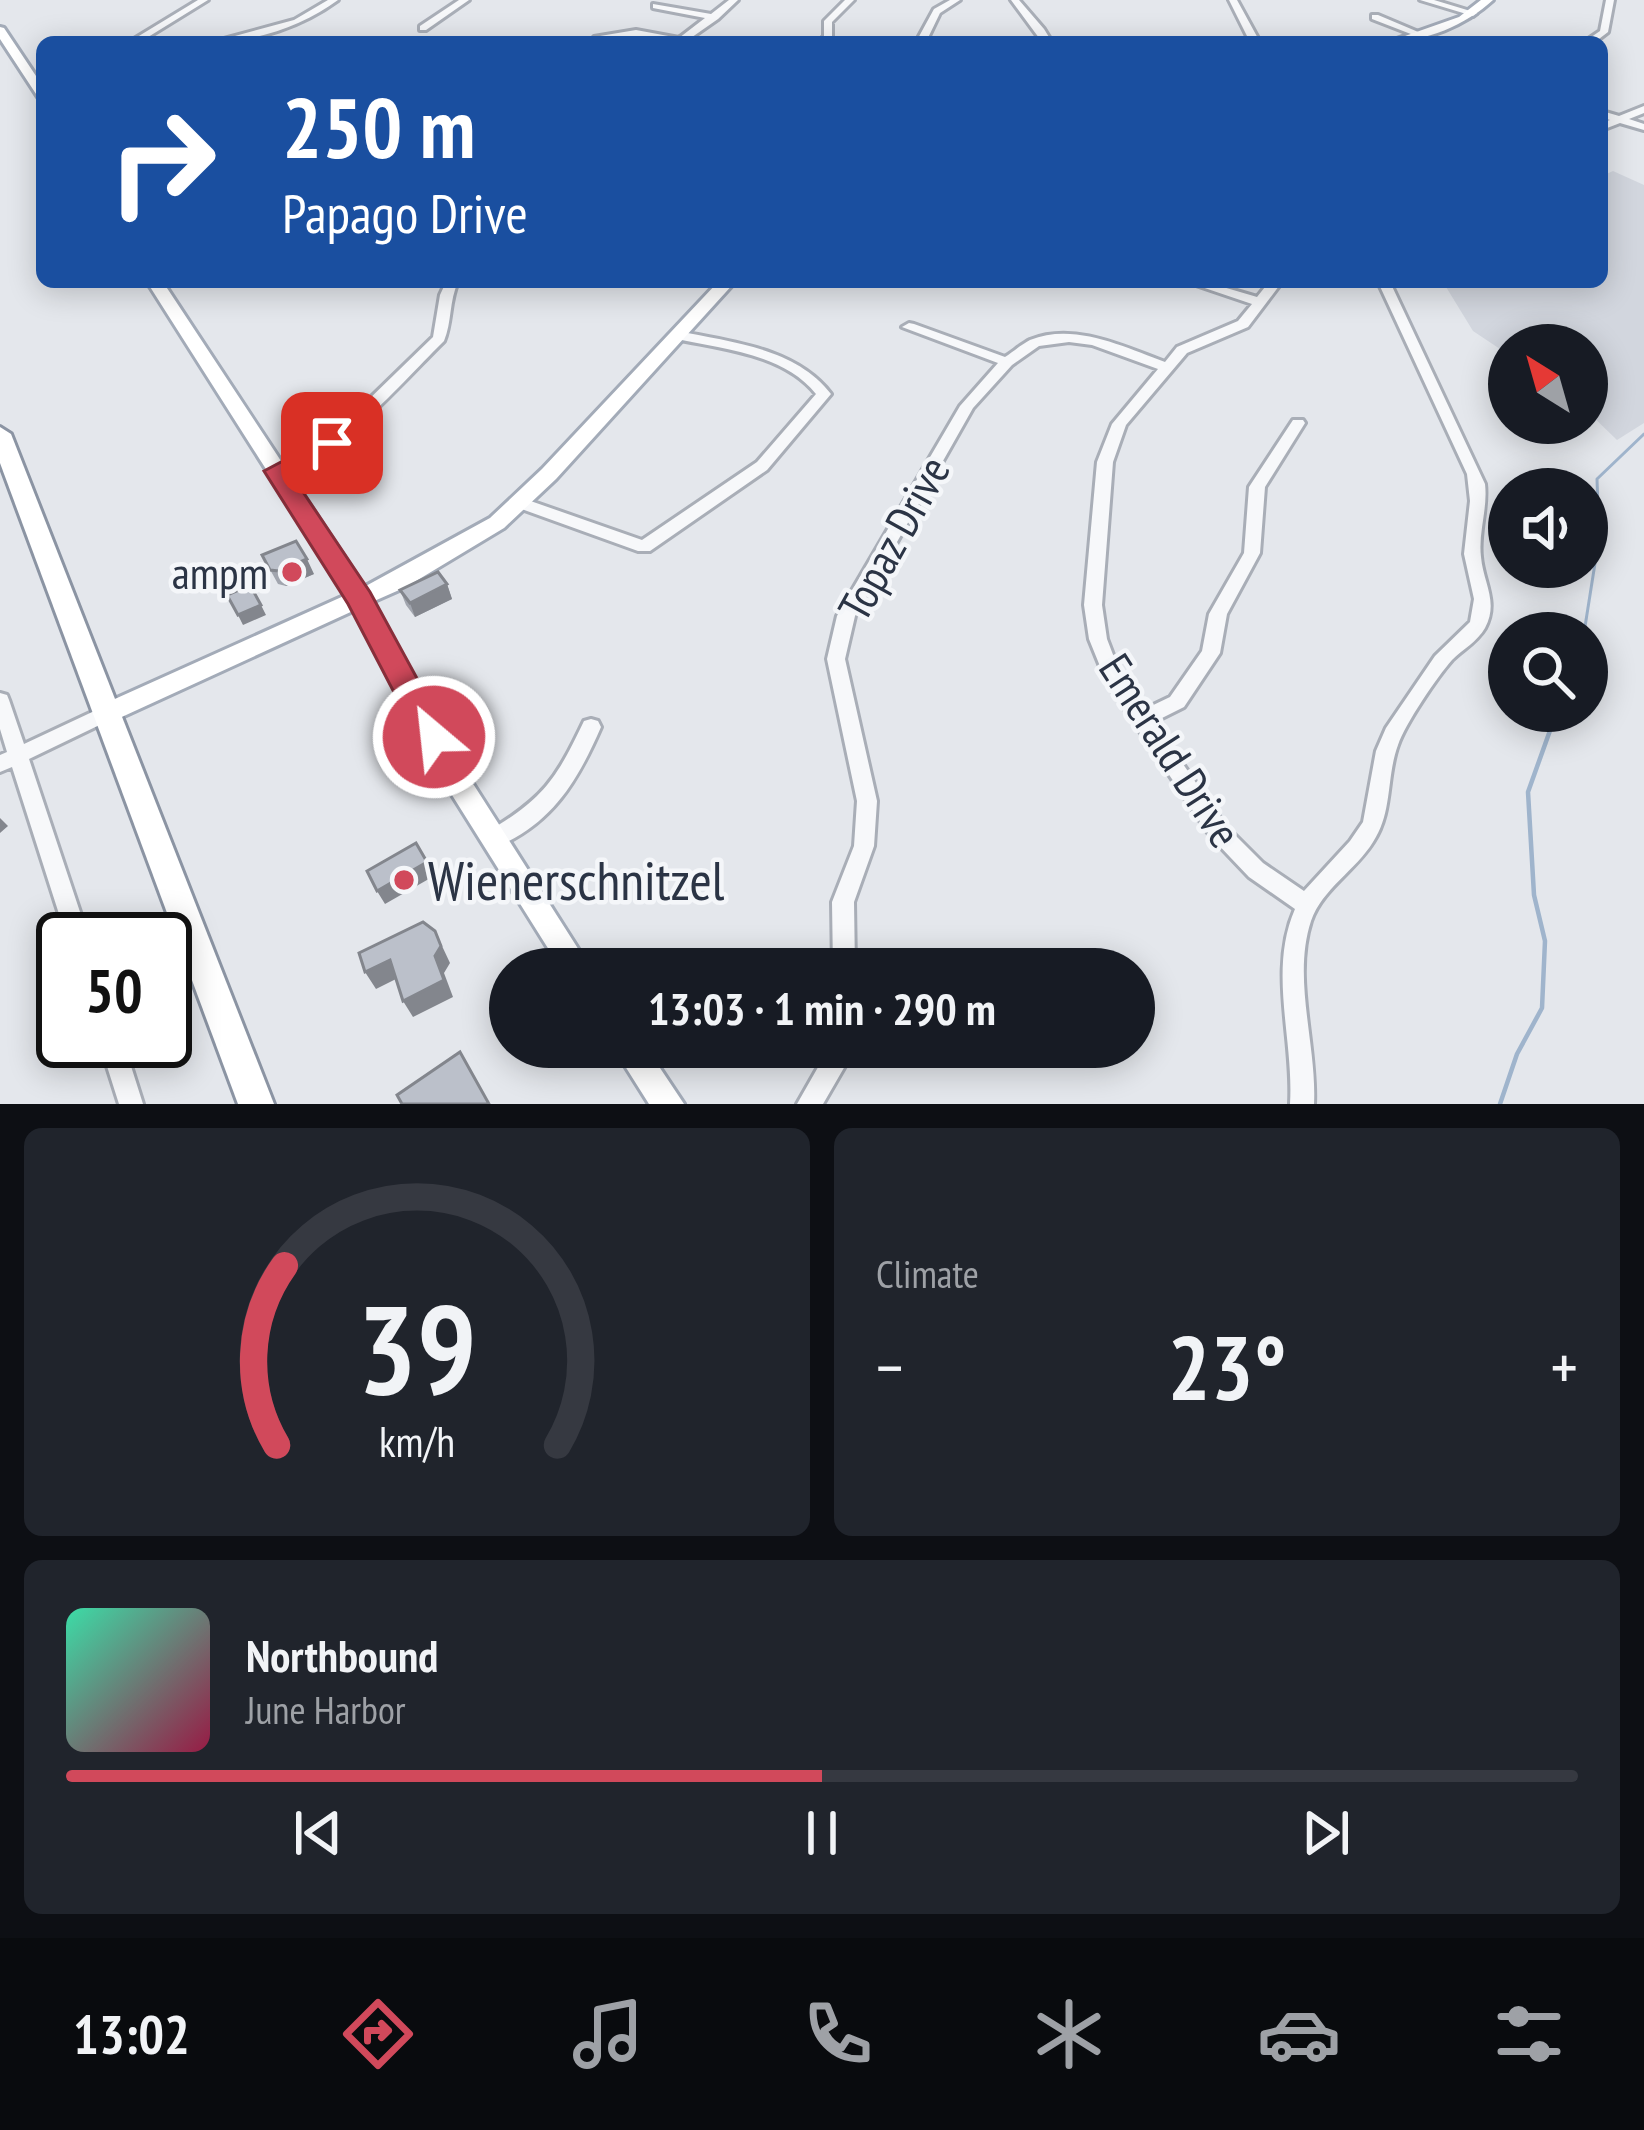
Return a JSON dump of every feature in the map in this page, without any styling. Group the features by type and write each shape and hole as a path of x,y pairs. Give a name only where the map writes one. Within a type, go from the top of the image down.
{"highway":[{"path":"0,434 256,1104"}],"main road":[{"path":"1416,36 1473,13 1488,0"},
{"path":"0,30 36,85"},
{"path":"159,288 360,599 494,839 564,948"},
{"path":"105,714 360,599 464,544 522,502 721,288"},
{"path":"643,1068 668,1104"}],"street":[{"path":"144,36 204,0"},
{"path":"242,36 297,22 334,0"},
{"path":"423,28 465,0"},
{"path":"687,36 734,0"},
{"path":"828,36 827,22 850,0"},
{"path":"924,36 937,11 956,0"},
{"path":"1015,0 1045,36"},
{"path":"1233,0 1252,36"},
{"path":"1424,0 1473,13"},
{"path":"1598,36 1604,32 1610,0"},
{"path":"656,6 715,17"},
{"path":"1375,17 1404,36"},
{"path":"613,36 652,36"},
{"path":"1608,125 1644,109"},
{"path":"1608,116 1644,127"},
{"path":"277,471 332,443 439,338 447,321 448,288"},
{"path":"1213,288 1260,302"},
{"name":"Emerald Drive","path":"1271,288 1243,324 1192,344 1166,367 1119,424 1110,442 1093,605 1098,638 1112,676 1233,850 1306,904"},
{"path":"1302,1104 1304,1070 1294,959 1306,904 1365,837 1376,814 1391,735 1420,698 1441,659 1470,636 1481,619 1484,601 1472,565 1481,509 1475,474 1387,288"},
{"path":"909,327 1007,362"},
{"path":"522,502 644,547 762,466 824,394 815,378 754,352 677,335"},
{"name":"Topaz Drive","path":"844,948 843,902 864,846 867,801 836,659 838,637 967,406 1007,362 1035,343 1069,338 1094,341 1166,367"},
{"path":"1141,719 1177,702 1211,653 1218,614 1252,553 1257,487 1298,423"},
{"path":"0,700 9,759 68,912"},
{"path":"9,759 105,714"},
{"path":"494,839 542,811 569,777 591,727"},
{"path":"120,1068 131,1104"},
{"path":"809,1104 831,1068"}],"shaded area":[{"path":"1613,171 1644,185 1644,423 1617,440 1608,431 1608,324 1488,324 1488,341 1473,331 1447,288 1608,288 1608,173"}],"building":[{"path":"296,541 307,559 270,570 262,555"},
{"path":"438,572 447,584 410,603 400,590"},
{"path":"250,585 261,605 238,615 227,595"},
{"path":"416,843 427,862 377,891 367,871"},
{"path":"423,922 435,931 441,946 435,956 444,980 403,1001 390,960 365,972 359,953"},
{"path":"460,1052 489,1104 402,1104 397,1095"}],"waterway":[{"path":"1587,612 1599,538 1597,479 1644,434"},
{"path":"1500,1104 1517,1054 1542,1008 1545,941 1534,895 1528,792 1549,732"}],"place":[{"name":"ampm","path":"292,572"},
{"name":"Wienerschnitzel","path":"404,880"}],"route":[{"path":"332,443 277,471 360,599 434,737"}]}
